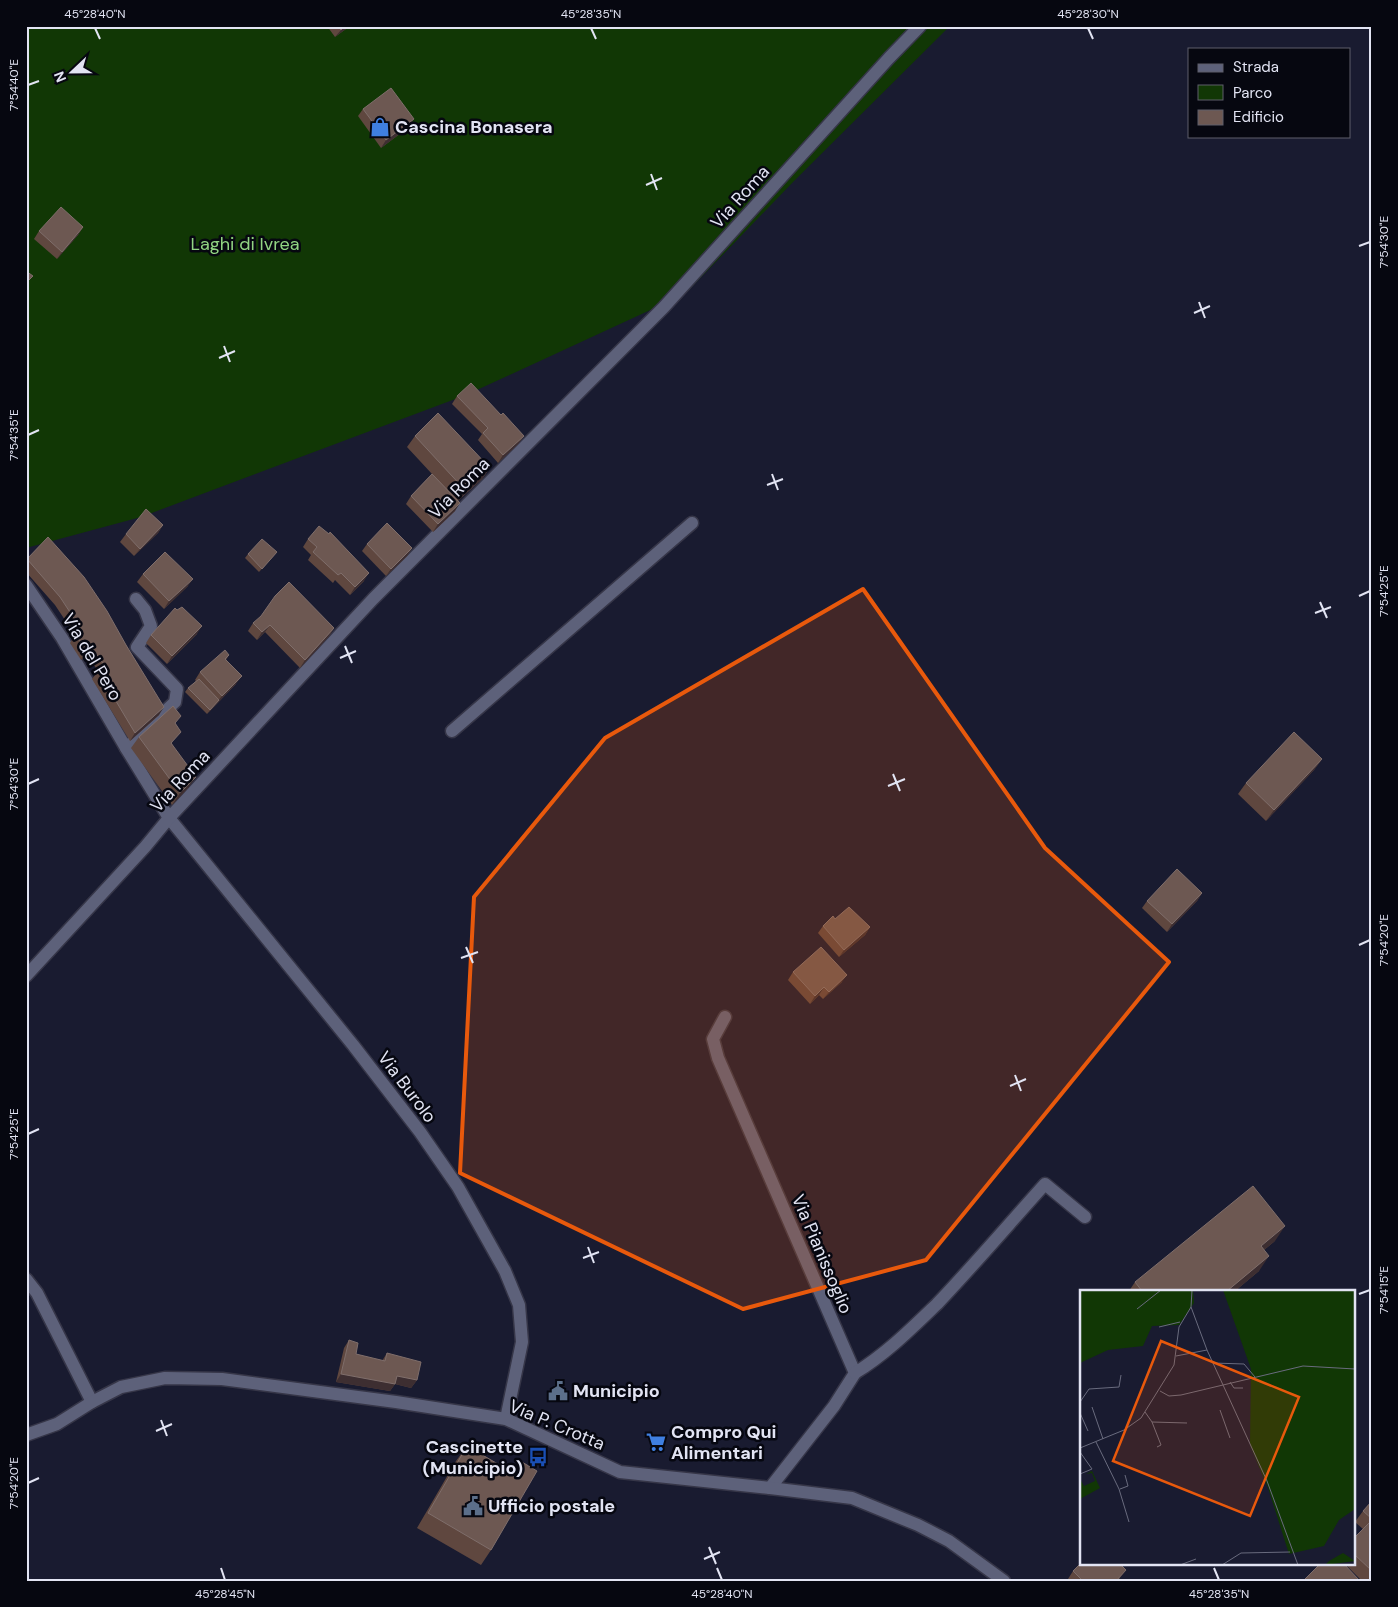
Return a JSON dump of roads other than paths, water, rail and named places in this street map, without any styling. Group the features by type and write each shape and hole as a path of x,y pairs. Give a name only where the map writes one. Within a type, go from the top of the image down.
{"street":[{"name":"Via Roma","path":"26,976 169,818 373,600 664,307 920,26"},
{"path":"452,731 692,523"},
{"name":"Via del Pero","path":"26,586 62,638 169,818"},
{"path":"126,748 175,702 177,689 137,647 151,626 145,610 136,599"},
{"name":"Via Burolo","path":"169,818 353,1045 420,1132 458,1187 505,1271 519,1305 522,1342 506,1419"},
{"name":"Via Pianissoglio","path":"724,1017 713,1039 718,1058 855,1373"},
{"path":"770,1488 834,1406 855,1373 875,1361 911,1330 957,1283 1045,1184 1085,1217"},
{"path":"26,1279 37,1293 92,1402"},
{"name":"Via P. Crotta","path":"26,1435 57,1424 92,1402 121,1387 165,1378 222,1379 396,1402 506,1419 620,1472 852,1498 918,1525 949,1541 1004,1581"}],"place":[{"name":"Cascina Bonasera","path":"380,127"},
{"name":"Municipio","path":"558,1391"},
{"name":"Compro Qui Alimentari","path":"656,1442"},
{"name":"Cascinette (Municipio)","path":"538,1457"},
{"name":"Ufficio postale","path":"473,1506"}],"park label":[{"name":"Laghi di Ivrea","path":"245,244"}]}
